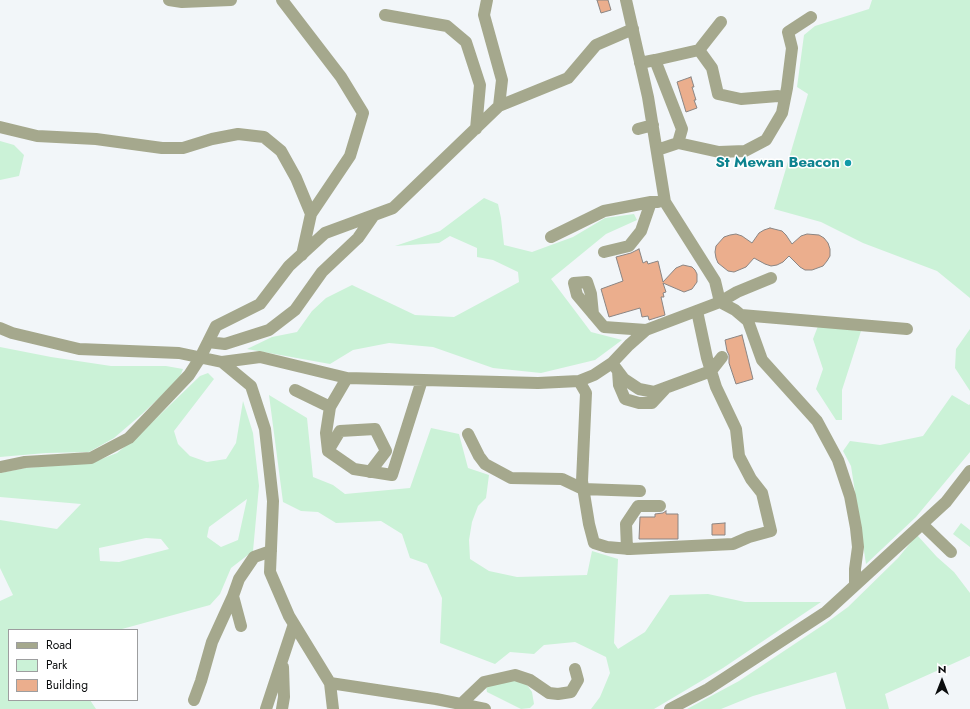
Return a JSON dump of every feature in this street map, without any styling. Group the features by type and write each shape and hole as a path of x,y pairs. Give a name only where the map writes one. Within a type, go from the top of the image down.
{"street":[{"path":"169,0 182,2 231,0"},
{"path":"282,0 341,77 363,113 350,156 311,214 302,255"},
{"path":"487,0 484,15 502,80 499,106"},
{"path":"626,0 648,96 665,202 715,281 720,302 735,310 748,321 762,360 817,421 838,460 850,496 856,528 858,547 855,569 855,585"},
{"path":"385,15 447,26 466,42 480,85 476,129"},
{"path":"657,150 678,143 719,152 745,151 766,140 782,114 792,48 788,32 811,17"},
{"path":"640,63 699,50 721,22"},
{"path":"0,467 25,462 91,458 129,438 189,375 200,358 216,326 260,304 289,266 325,233 393,208 499,106 568,78 596,45 633,29"},
{"path":"699,50 712,68 718,94 741,99 778,96 785,98"},
{"path":"655,60 682,129 678,143"},
{"path":"638,129 653,125"},
{"path":"0,128 37,136 96,139 162,148 183,148 212,139 238,134 264,137 281,151 296,178 311,214"},
{"path":"551,237 604,211 651,202 665,202"},
{"path":"604,252 629,246 641,231 651,202"},
{"path":"208,342 225,344 269,330 295,310 322,272 358,238 374,215"},
{"path":"0,328 12,333 79,349 179,353 222,362 260,357 347,378 538,383 578,381 615,367 629,345 646,330 720,302 737,292 771,278"},
{"path":"578,381 586,393 582,481 589,524 594,543 607,547 627,549 733,544 749,537 771,531 762,493 751,479 739,456 736,430 716,387 697,311"},
{"path":"593,314 604,327 646,330"},
{"path":"741,315 907,329"},
{"path":"615,367 624,379 639,389 654,392 711,371 722,357"},
{"path":"222,362 251,386 265,430 273,501 270,572 289,616 330,682 333,709"},
{"path":"347,378 330,407 326,433 328,451 354,470 392,475 422,380"},
{"path":"295,390 330,407"},
{"path":"328,451 340,431 375,429 386,451 370,472"},
{"path":"468,434 479,456 485,464 511,478 562,480 584,489 640,491"},
{"path":"670,709 708,689 826,612 946,502 970,471"},
{"path":"627,549 626,524 638,506 660,506"},
{"path":"922,524 951,552"},
{"path":"194,700 202,681 212,642 239,579 254,557 271,551"},
{"path":"233,596 241,626"},
{"path":"266,709 294,624"},
{"path":"282,659 284,697 282,709"},
{"path":"461,704 484,682 515,675 530,680 549,692 558,694 571,692 578,680 576,669"},
{"path":"330,682 436,699 485,709"}],"green space":[{"path":"872,0 970,0 970,298 937,271 863,243 821,222 774,209 808,94 797,87 804,35 815,26 869,9"},
{"path":"0,141 14,145 24,155 19,176 0,180"},
{"path":"484,198 498,204 504,245 532,252 573,237 605,218 634,214 637,220 606,234 551,279 591,332 622,340 595,360 541,373 493,368 433,347 389,343 353,350 330,364 247,349 272,337 297,332 312,311 326,298 352,285 415,315 454,317 519,282 518,272 493,260 477,257 477,248 450,236 439,243 395,246 440,231"},
{"path":"818,326 861,331 842,390 842,420 836,420 816,389 823,369 813,339"},
{"path":"970,329 970,391 955,368 956,349"},
{"path":"0,347 51,357 111,366 166,366 183,369 179,379 142,414 114,438 89,452 46,453 0,457"},
{"path":"208,373 214,379 174,431 178,444 190,456 207,462 226,459 236,443 243,401 253,433 259,486 253,551 231,568 220,594 210,605 122,629 8,629 8,701 91,701 96,709 0,709 0,601 13,595 0,568 0,520 57,529 81,504 0,497 0,473 25,468 91,463 117,453 141,433 200,376","holes":["247,499 238,540 221,547 207,537 209,527","146,538 161,539 169,549 119,562 100,561 99,548"]},
{"path":"269,395 307,418 313,477 333,485 345,494 410,488 431,428 459,434 468,468 489,475 486,498 478,506 472,522 469,540 470,559 489,571 517,577 587,575 592,551 618,559 614,643 618,649 645,632 670,595 708,594 745,602 821,602 723,668 654,709 591,709 600,697 610,673 606,657 575,642 544,645 534,654 510,652 495,664 440,643 442,598 427,564 410,558 402,534 381,521 336,523 318,512 301,511 283,502"},
{"path":"952,395 969,405 970,404 970,452 916,517 866,564 851,466 843,451 850,441 880,445 923,436"},
{"path":"961,523 970,530 970,547 953,534"},
{"path":"917,535 937,557 954,572 970,593 970,656 885,694 889,709 846,709 836,672 753,696 721,709 687,709 739,681 848,607 898,558"},
{"path":"514,678 525,682 532,692 534,704 530,708 521,709 487,692 486,686"}],"building":[{"path":"597,0 608,0 611,10 601,13"},
{"path":"691,77 696,100 694,100 697,108 686,112 677,82"},
{"path":"770,228 782,231 792,244 801,236 807,234 819,235 828,243 830,256 823,266 812,270 805,270 800,267 789,256 783,262 771,266 754,258 746,267 734,272 728,271 718,263 715,252 716,246 724,237 736,234 752,243 759,233"},
{"path":"639,249 643,263 647,261 648,264 658,261 663,282 676,268 683,265 692,267 695,270 697,274 697,282 692,289 684,292 663,283 666,292 663,293 664,297 661,297 665,315 649,320 648,316 642,317 640,308 609,317 601,289 623,281 616,257"},
{"path":"742,335 753,379 736,384 729,363 729,355 725,340"},
{"path":"666,511 666,514 678,514 678,539 639,539 640,517 655,517 655,514"},
{"path":"725,523 725,535 712,535 712,524"}],"place":[{"name":"St Mewan Beacon","path":"848,163"}]}
